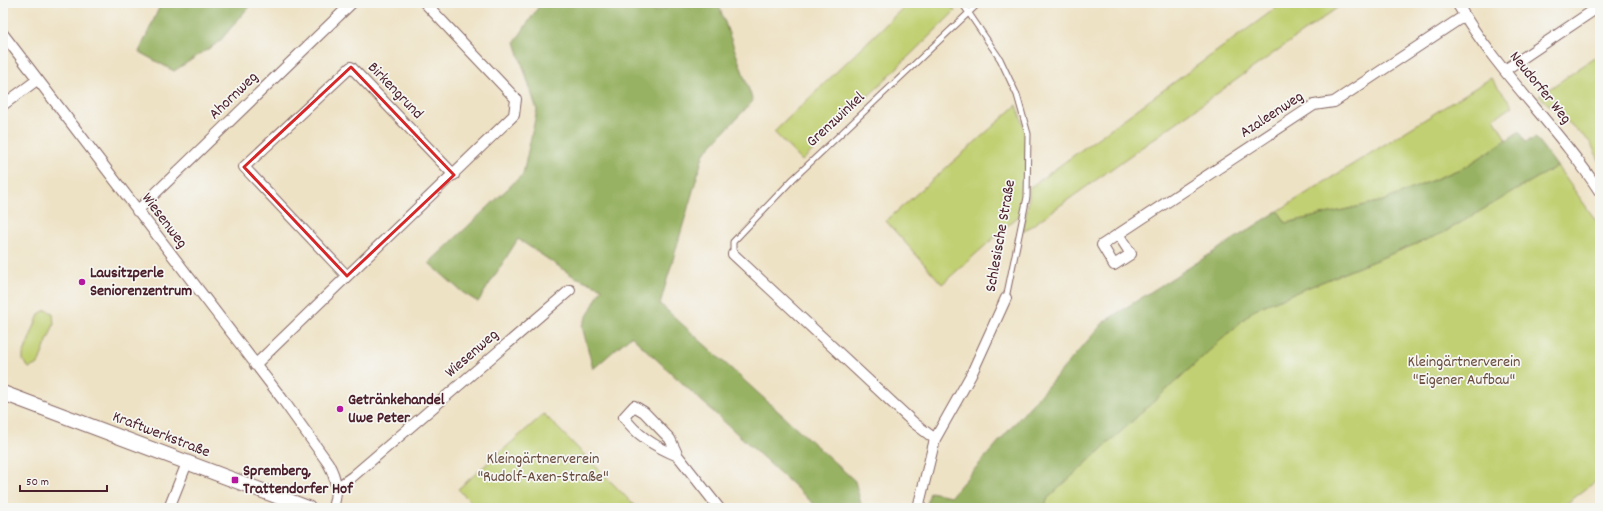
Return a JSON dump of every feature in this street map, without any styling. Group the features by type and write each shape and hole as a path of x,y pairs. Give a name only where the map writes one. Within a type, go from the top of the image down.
{"main road":[{"name":"Kraftwerkstraße","path":"3,393 308,508"}],"street":[{"name":"Ahornweg","path":"137,211 352,3"},
{"path":"255,365 454,175 514,115 516,99 425,3"},
{"name":"Neudorfer Weg","path":"1457,3 1464,16 1505,70 1562,138 1600,192"},
{"path":"1505,70 1600,6"},
{"name":"Azaleenweg","path":"1118,234 1314,104 1334,102 1464,16"},
{"name":"Wiesenweg","path":"3,34 283,400 328,463 334,472 338,487 334,508"},
{"name":"Birkengrund","path":"347,276 244,167 351,67 454,175"},
{"path":"3,105 37,80"},
{"path":"733,254 914,422 935,439"},
{"name":"Wiesenweg","path":"338,487 570,290"},
{"name":"Schlesische Straße","path":"918,508 935,439 970,375 1006,298"},
{"path":"678,456 661,449 630,426 624,417 634,406 644,412 670,439 678,456 719,508"},
{"path":"169,508 187,463"}],"lane":[{"path":"962,3 970,12"},
{"name":"Grenzwinkel","path":"733,254 733,242 793,179 979,3"},
{"name":"Schlesische Straße","path":"970,12 1000,59 1017,95 1028,134 1026,197 1006,298"}],"highlighted area":[{"path":"351,67 454,175 347,276 244,167"}],"green space":[{"path":"157,3 252,3 219,42 174,71 139,52 159,8"},
{"path":"541,3 644,3 655,11 666,8 669,3 718,3 753,101 704,153 660,304 855,481 862,508 818,508 631,336 593,369 582,326 602,288 573,276 518,239 478,302 462,292 429,263 523,174 537,110 515,42"},
{"path":"908,3 948,3 955,11 802,161 774,132"},
{"path":"1283,3 1344,3 1023,232 1029,198 1029,188"},
{"path":"1600,54 1600,162 1590,142 1539,96"},
{"path":"1491,78 1513,106 1494,118 1507,141 1467,166 1383,201 1286,223 1278,211"},
{"path":"1017,105 1026,133 1025,197 1022,213 942,284 886,221"},
{"path":"1520,131 1525,142 1536,138 1557,166 1443,233 1255,309 1048,498 1044,508 926,508 930,492 951,496 1105,321 1278,211 1286,223 1383,201 1467,166"},
{"name":"Kleingärtnerverein \"Eigener Aufbau\"","path":"1557,166 1600,226 1600,478 1561,508 1044,508 1048,498 1255,309 1443,233"},
{"path":"46,310 53,313 54,324 38,364 29,368 23,361 23,355 40,313"},
{"name":"Kleingärtnerverein \"Rudolf-Axen-Straße\"","path":"544,414 637,508 477,508 458,489"}],"place":[{"name":"Lausitzperle Seniorenzentrum","path":"82,282"},
{"name":"Getränkehandel Uwe Peter","path":"340,409"},
{"name":"Spremberg, Trattendorfer Hof","path":"235,480"}]}
